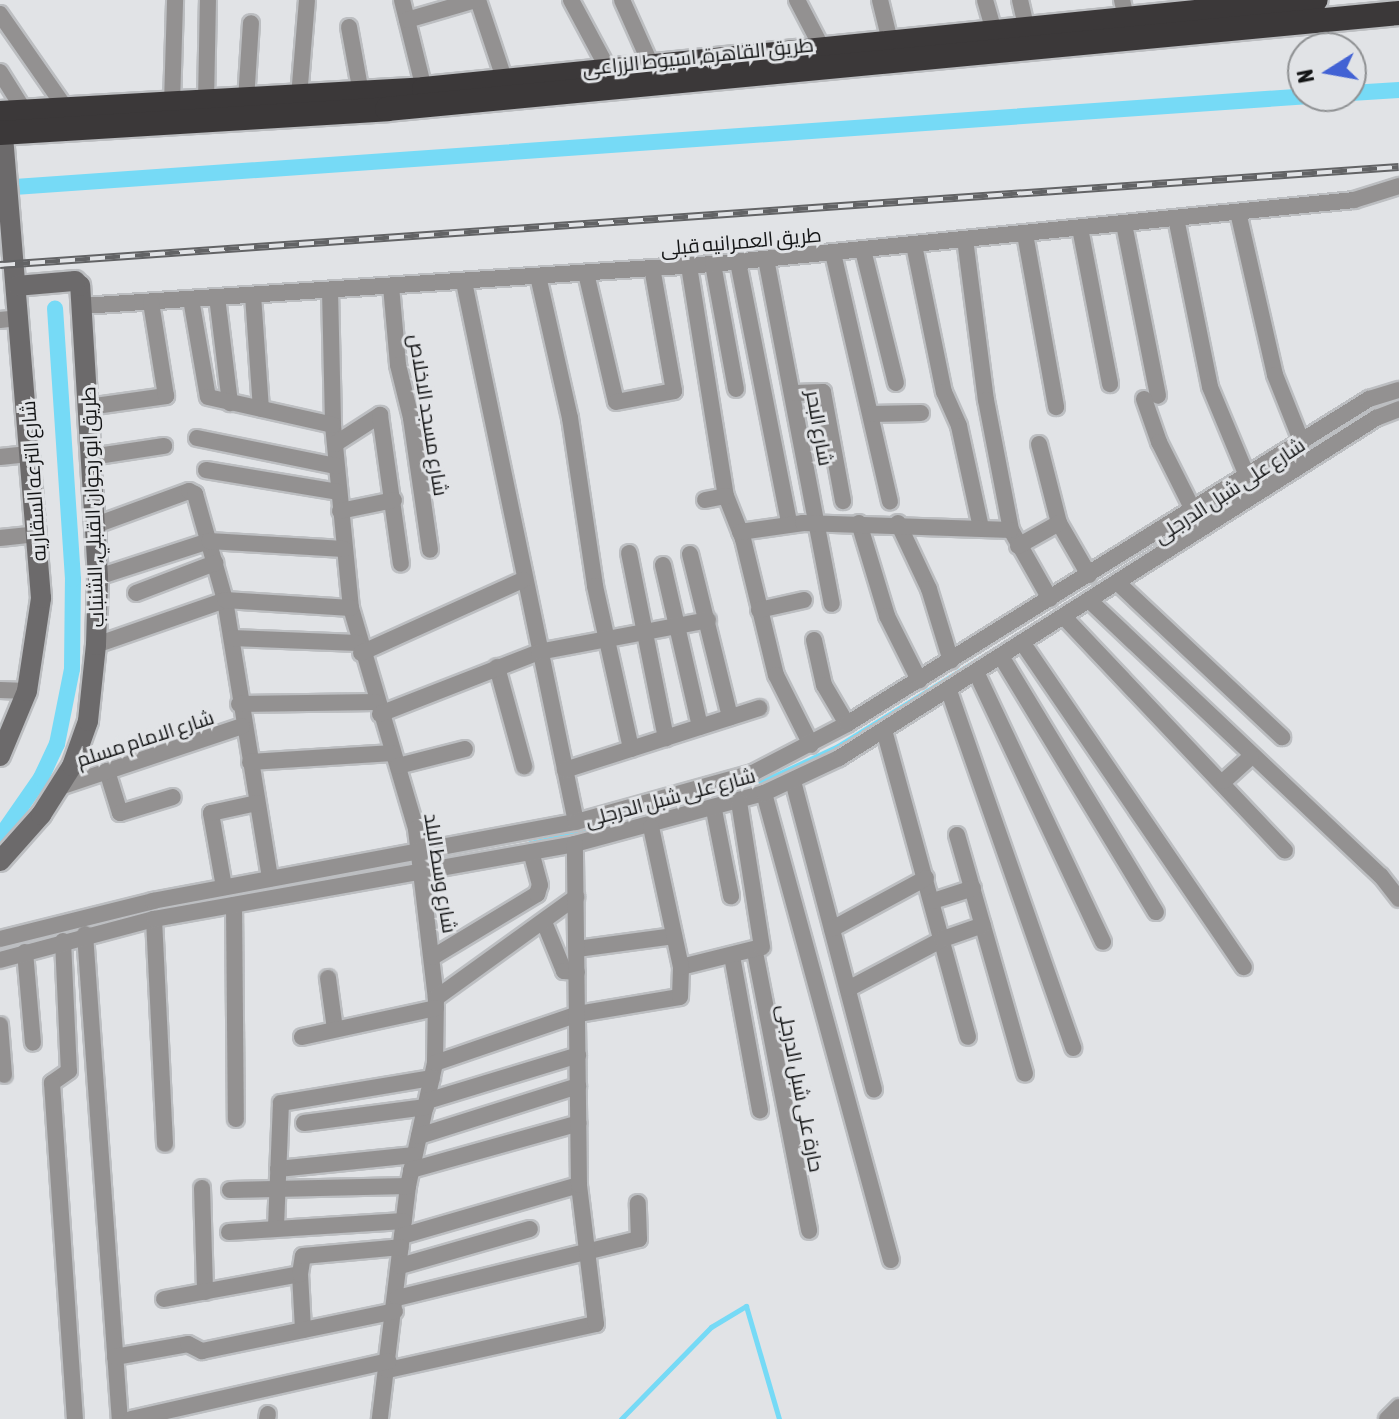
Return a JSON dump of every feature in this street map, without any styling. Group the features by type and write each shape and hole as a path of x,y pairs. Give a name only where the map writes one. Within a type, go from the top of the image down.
{"highway":[{"name":"طريق القاهرة, اسيوط الزراعى","path":"1,126 387,109 807,56 890,41 1026,27 1124,9 1316,0"},
{"name":"طريق القاهرة, اسيوط الزراعى","path":"1,126 25,112 424,89 651,65 1399,13"}],"street":[{"path":"172,104 175,0"},
{"path":"206,102 208,0"},
{"path":"299,97 307,0"},
{"path":"402,0 424,89"},
{"path":"407,20 477,0 505,81"},
{"path":"622,0 651,65"},
{"path":"797,0 807,56"},
{"path":"880,0 890,41"},
{"path":"985,0 994,31"},
{"path":"1020,0 1026,27"},
{"path":"574,1 608,69"},
{"path":"0,14 67,110"},
{"path":"246,100 251,23"},
{"path":"349,27 361,93"},
{"path":"0,72 25,112"},
{"name":"شارع الترعه السقاريه","path":"0,756 27,691 39,629 31,454 10,319 17,286 1,126"},
{"name":"طريق العمرانيه قبلى","path":"82,306 738,262 1354,200 1399,186"},
{"path":"1238,212 1275,375 1302,443"},
{"path":"1176,218 1210,387 1247,476"},
{"path":"1124,224 1159,442 1193,510"},
{"path":"1080,228 1110,384"},
{"path":"1025,234 1056,407"},
{"path":"965,239 986,400 1014,538 1050,599"},
{"path":"914,245 944,392 959,426 981,528"},
{"path":"863,250 896,383"},
{"path":"833,253 890,502"},
{"name":"شارع البحر","path":"766,259 795,393 832,604"},
{"path":"738,262 789,523"},
{"path":"713,264 736,389"},
{"path":"689,266 726,496 740,532 776,675 811,745"},
{"path":"586,273 616,402 674,391 652,268"},
{"path":"538,276 570,418 606,637 631,749"},
{"path":"17,286 75,281 82,306"},
{"path":"464,282 523,580 576,822"},
{"name":"شارع مسجد الاخلاص","path":"391,286 398,365 413,428 430,550"},
{"name":"شارع وسط البلد","path":"330,290 333,425 351,608 360,648 421,851 436,1003 434,1070 411,1170 380,1419"},
{"path":"253,295 261,409"},
{"path":"217,297 230,403"},
{"path":"191,299 208,397 333,425"},
{"path":"88,407 166,396 151,302"},
{"name":"طريق ابو رجوان القبلي, الشنباب","path":"0,861 60,787 88,721 96,645 98,577 82,306"},
{"name":"شارع على شبل الدرجلى","path":"0,939 224,887 576,822 724,784 811,745 847,724 1369,399 1399,390"},
{"path":"795,393 823,392 843,501"},
{"name":"شارع على شبل الدرجلى","path":"0,960 85,934 154,919 575,844 714,810 764,793 793,781 949,691 1376,418 1399,409"},
{"path":"871,414 921,413"},
{"path":"335,444 380,415 401,564"},
{"path":"197,438 336,466"},
{"path":"1039,444 1059,523 1089,575"},
{"path":"91,457 164,446"},
{"path":"0,457 31,454"},
{"path":"206,470 339,492"},
{"path":"96,525 192,491 225,600 242,726 270,878"},
{"path":"705,500 726,496"},
{"path":"340,511 394,500"},
{"path":"740,532 789,523 898,523 981,528 1014,538 1059,523"},
{"path":"859,523 887,616 919,680"},
{"path":"898,523 929,589 951,661"},
{"path":"0,538 37,534"},
{"path":"98,577 209,541 344,549"},
{"path":"629,553 666,738"},
{"path":"690,554 730,717"},
{"path":"136,593 215,563"},
{"path":"663,565 700,727"},
{"path":"232,638 360,648 523,580"},
{"path":"1119,584 1282,737"},
{"path":"96,645 225,600 351,608"},
{"path":"759,610 804,600"},
{"path":"1091,602 1251,757 1381,876 1399,899"},
{"path":"1065,618 1224,781 1285,851"},
{"path":"239,704 378,708 539,652 708,620"},
{"path":"814,640 824,685 847,724"},
{"path":"1024,645 1244,967"},
{"path":"1002,658 1156,912"},
{"path":"497,667 524,766"},
{"path":"977,674 1103,942"},
{"path":"0,690 27,691"},
{"path":"949,691 1073,1048"},
{"path":"565,770 759,708"},
{"name":"شارع الامام مسلم","path":"60,787 242,726"},
{"path":"884,730 968,1037"},
{"path":"250,762 395,759 465,749"},
{"path":"1224,781 1251,757"},
{"path":"107,771 120,813 173,797"},
{"path":"793,781 874,1090"},
{"path":"764,793 891,1260"},
{"name":"حارة على شبل الدرجلى","path":"739,802 758,948 809,1231"},
{"path":"224,887 211,813 257,803"},
{"path":"714,810 731,896"},
{"path":"276,1227 281,1103 434,1070 578,1014 676,998 683,991 681,967 651,827"},
{"path":"957,835 1025,1073"},
{"path":"131,1419 596,1324 579,1185 575,844"},
{"path":"433,957 537,894 540,885 531,852"},
{"path":"832,929 926,878"},
{"path":"933,901 973,888"},
{"path":"309,1035 436,1003 576,897"},
{"path":"234,905 236,1119"},
{"path":"154,919 165,1144"},
{"path":"544,922 564,971 577,972"},
{"path":"848,989 943,939 983,925"},
{"path":"85,934 120,1419"},
{"path":"577,949 674,936"},
{"path":"63,941 69,1071 52,1083 75,1419"},
{"path":"681,967 758,948"},
{"path":"25,952 33,1043"},
{"path":"732,956 760,1110"},
{"path":"328,978 335,1029"},
{"path":"0,1025 4,1075"},
{"path":"304,1123 426,1104 578,1055"},
{"path":"419,1136 578,1086"},
{"path":"230,1190 277,1189 411,1170 579,1123"},
{"path":"278,1169 411,1170"},
{"path":"303,1330 300,1274 303,1256 402,1235 579,1185"},
{"path":"202,1188 205,1292"},
{"path":"115,1357 188,1344 202,1351 303,1330 639,1239 638,1203"},
{"path":"229,1232 276,1227 402,1235"},
{"path":"400,1266 530,1229"},
{"path":"164,1299 300,1274"},
{"path":"1387,1419 1399,1407"}],"waterway":[{"path":"1367,92 1399,90"},
{"path":"0,188 1287,98"},
{"path":"0,837 41,778 57,744 72,669 73,579 55,309"},
{"path":"1199,520 1387,402"},
{"path":"742,791 838,746 1052,614"},
{"path":"530,843 621,824"},
{"path":"621,1419 711,1327 746,1306 779,1419"}],"railway":[{"path":"0,265 1399,167"}]}
